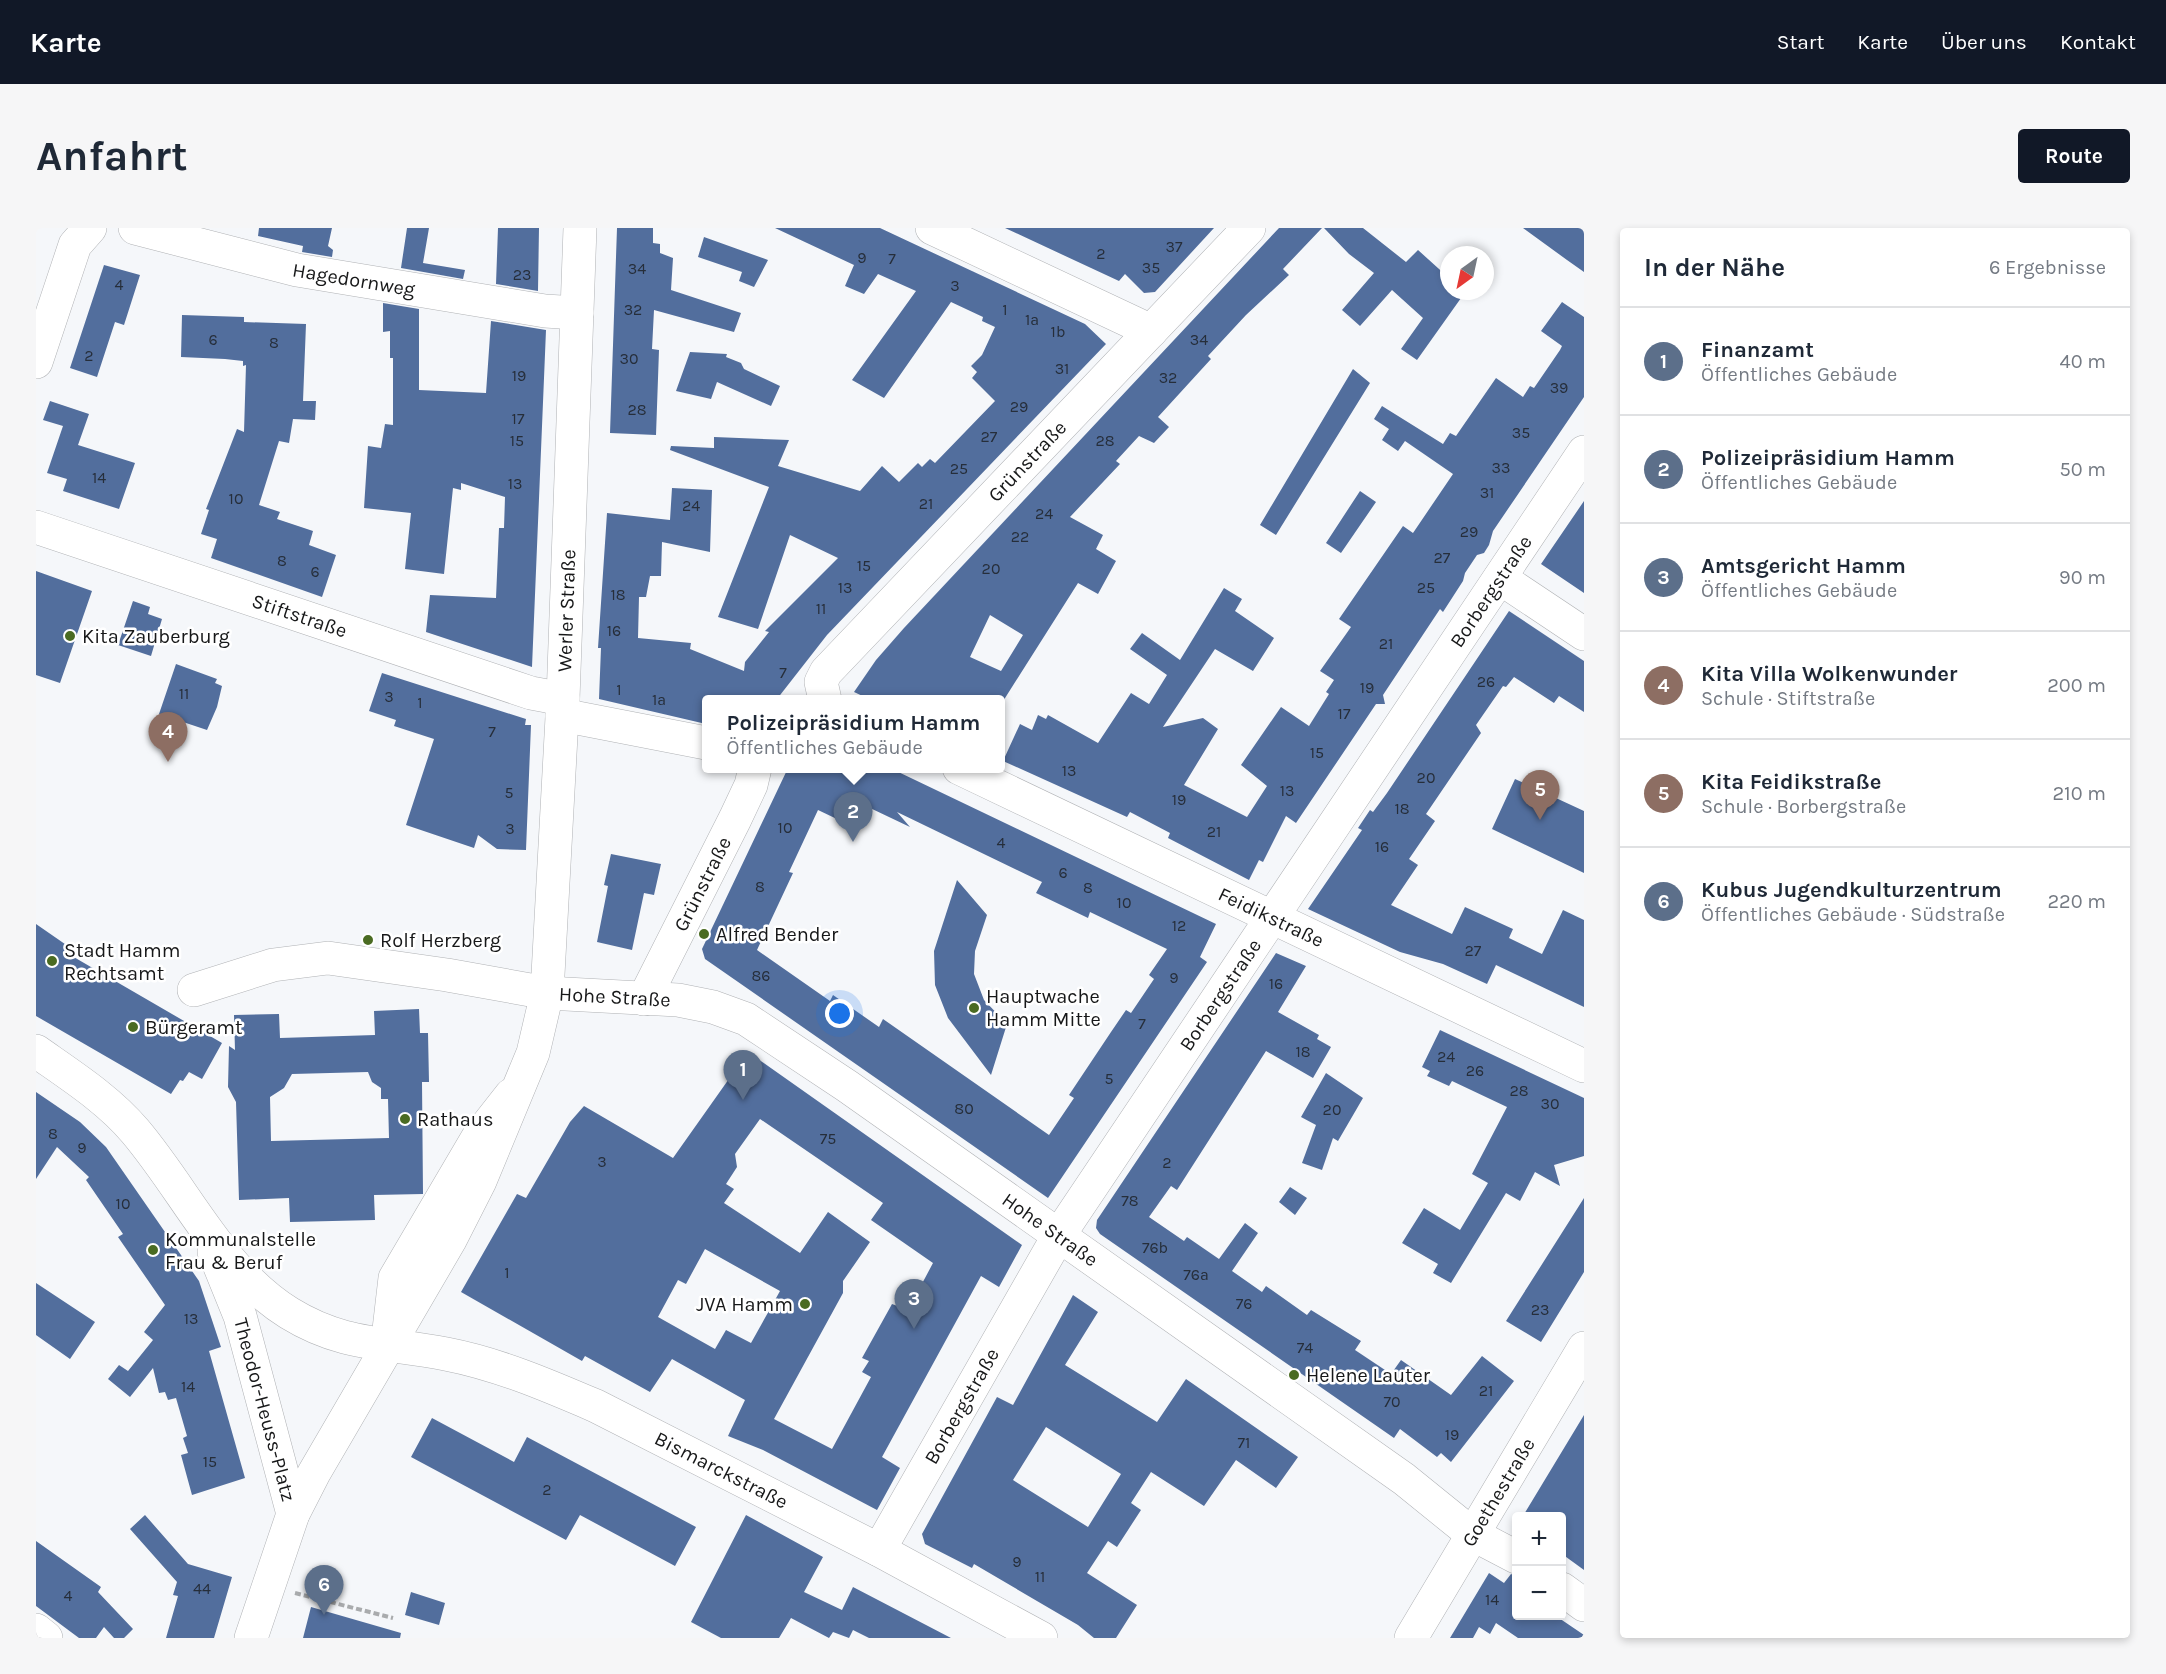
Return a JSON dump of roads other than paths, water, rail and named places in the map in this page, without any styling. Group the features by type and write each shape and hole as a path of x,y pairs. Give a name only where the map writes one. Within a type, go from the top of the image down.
{"street":[{"path":"36,362 75,245 90,228"},
{"name":"Hagedornweg","path":"135,228 297,270 535,309 577,313"},
{"name":"Werler Straße","path":"547,993 563,707 580,228"},
{"path":"932,228 1151,331"},
{"name":"Grünstraße","path":"822,695 822,682 826,672 1249,228"},
{"name":"Borbergstraße","path":"879,1550 1059,1235 1584,452"},
{"name":"Stiftstraße","path":"36,527 531,693 563,707"},
{"path":"1500,578 1584,634"},
{"path":"563,707 702,742"},
{"name":"Grünstraße","path":"644,999 735,819 751,785 754,773"},
{"name":"Feidikstraße","path":"969,773 1271,919 1584,1066"},
{"path":"194,990 273,965 328,958 447,975 547,993"},
{"name":"Hohe Straße","path":"547,993 678,1000 714,1007 746,1019 1059,1235 1404,1479 1472,1534 1512,1555"},
{"name":"Theodor-Heuss-Platz","path":"293,1514 330,1443 467,1209 524,1077 542,1026 547,993"},
{"name":"Theodor-Heuss-Platz","path":"36,1051 85,1086 133,1128 238,1270 268,1298 290,1313 340,1337 387,1347"},
{"name":"Theodor-Heuss-Platz","path":"206,1227 219,1269 240,1316 293,1514"},
{"name":"Bismarckstraße","path":"387,1347 417,1349 473,1360 555,1388 596,1406 879,1550 1041,1638"},
{"name":"Goethestraße","path":"1411,1638 1584,1348"},
{"path":"251,1638 293,1514"},
{"path":"1566,1592 1584,1605"},
{"path":"36,1630 46,1638"}],"place":[{"name":"Kita Zauberburg","path":"70,636"},
{"name":"Kita Villa Wolkenwunder","path":"168,762"},
{"name":"Kita Feidikstraße","path":"1540,820"},
{"name":"Polizeipräsidium Hamm","path":"853,842"},
{"name":"Alfred Bender","path":"704,934"},
{"name":"Rolf Herzberg","path":"368,940"},
{"name":"Stadt Hamm Rechtsamt","path":"52,961"},
{"name":"Hauptwache Hamm Mitte","path":"974,1008"},
{"name":"Bürgeramt","path":"133,1027"},
{"name":"Finanzamt","path":"743,1100"},
{"name":"Rathaus","path":"405,1119"},
{"name":"Kommunalstelle Frau & Beruf","path":"153,1250"},
{"name":"JVA Hamm","path":"805,1304"},
{"name":"Amtsgericht Hamm","path":"914,1329"},
{"name":"Helene Lauter","path":"1294,1375"},
{"name":"Kubus Jugendkulturzentrum","path":"324,1615"}]}
